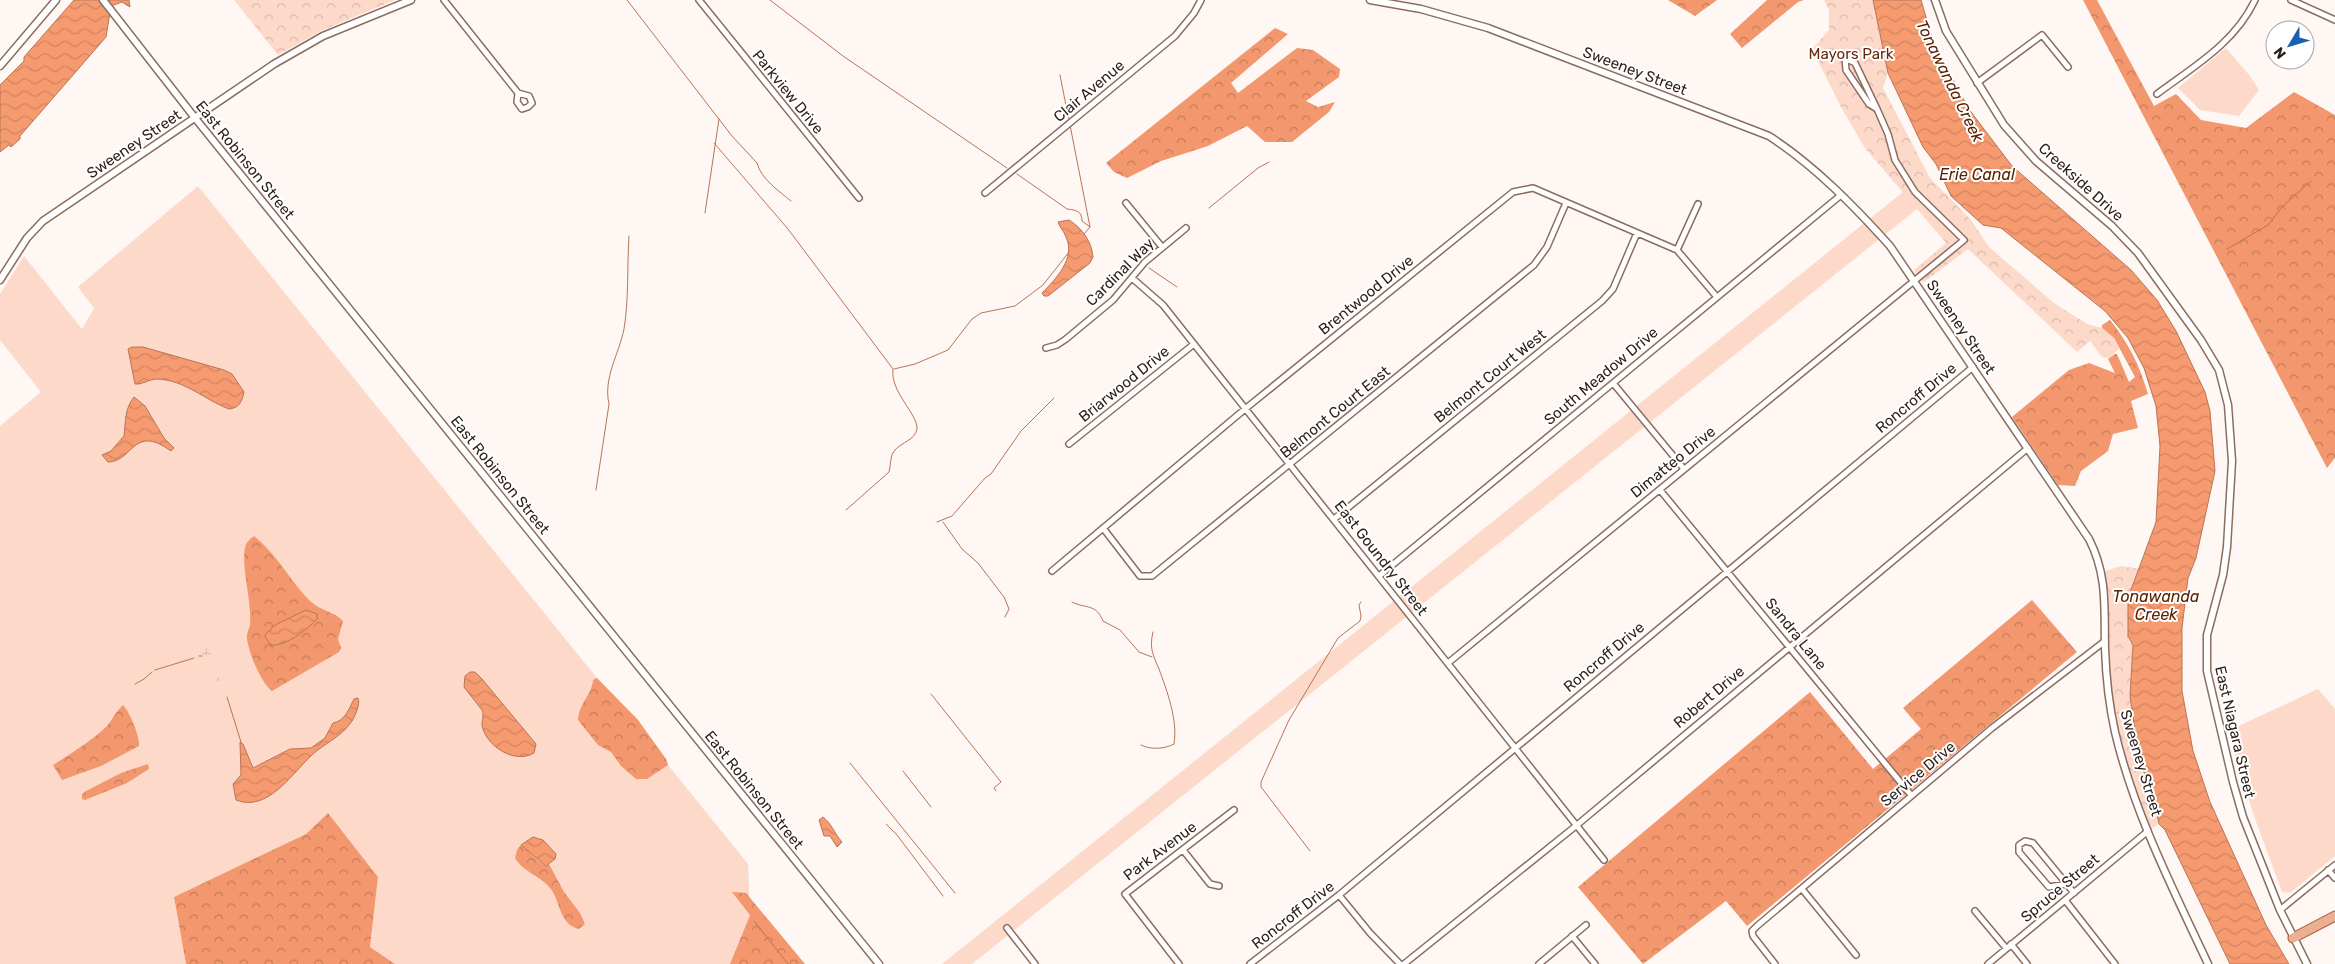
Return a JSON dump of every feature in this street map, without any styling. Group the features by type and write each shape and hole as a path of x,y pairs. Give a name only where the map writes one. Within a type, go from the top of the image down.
{"main road":[{"path":"2293,938 2335,916"}],"street":[{"path":"0,66 41,20 56,0"},
{"name":"East Robinson Street","path":"103,0 196,118 879,964"},
{"name":"Sweeney Street","path":"0,280 27,238 43,221 274,64 323,36 411,0"},
{"path":"444,0 518,93"},
{"name":"Parkview Drive","path":"699,0 859,198"},
{"name":"Clair Avenue","path":"985,193 1175,36 1194,13 1201,0"},
{"name":"Sweeney Street","path":"1370,0 1421,9 1488,28 1769,136 1799,156 1841,195 1890,246 2089,538 2098,555 2103,572 2109,698 2115,732 2148,831 2208,964"},
{"name":"Creekside Drive","path":"1935,0 1946,31 1977,83 2018,142 2112,226 2138,253 2201,340 2214,360 2221,377"},
{"path":"2157,94 2232,36 2248,16 2255,0"},
{"path":"2291,0 2335,20"},
{"path":"1977,83 2042,35 2068,67"},
{"path":"1845,58 1855,63 1878,109 1869,104 1846,70 1845,58"},
{"name":"Dimatteo Drive","path":"1448,663 1964,240 1915,192 1896,160 1878,109"},
{"name":"Brentwood Drive","path":"1052,571 1245,409 1513,192 1533,188 1677,250 1716,296"},
{"name":"South Meadow Drive","path":"1379,576 1716,296 1841,195"},
{"path":"1126,203 1162,247"},
{"name":"Belmont Court East","path":"1103,528 1140,576 1152,576 1291,465 1534,265 1547,247 1566,203"},
{"path":"1677,250 1698,204"},
{"name":"Cardinal Way","path":"1046,348 1057,345 1121,293 1145,262 1186,228"},
{"name":"Belmont Court West","path":"1334,519 1602,301 1613,289 1637,233"},
{"name":"East Goundry Street","path":"1132,278 1158,299 1604,860"},
{"name":"Briarwood Drive","path":"1069,444 1194,344"},
{"name":"Roncroff Drive","path":"1250,964 1339,895 1973,367"},
{"name":"East Niagara Street","path":"2221,377 2227,398 2231,433 2230,502 2225,563 2209,623 2206,659 2209,683 2237,799 2280,910 2307,964"},
{"path":"1613,383 1684,469"},
{"name":"Robert Drive","path":"1404,964 1577,825 2028,448"},
{"name":"Sandra Lane","path":"1660,490 1911,795"},
{"name":"Service Drive","path":"1775,964 1753,936 1752,932 1992,728 2105,641"},
{"name":"Park Avenue","path":"1180,964 1125,894 1234,810"},
{"name":"Spruce Street","path":"1988,964 2148,831"},
{"path":"2066,884 2049,888 2019,852 2020,846 2025,841 2033,843 2074,893"},
{"path":"1183,850 1210,884 1219,886"},
{"path":"2280,910 2335,865"},
{"path":"2328,870 2335,878"},
{"path":"1802,889 1856,955"},
{"path":"1339,895 1370,933 1400,964"},
{"path":"2065,900 2115,964"},
{"path":"1975,911 2006,948"},
{"path":"1539,964 1586,924"},
{"path":"1007,928 1034,964"},
{"path":"1572,936 1595,964"},
{"path":"2011,944 2027,964"}],"green space":[{"path":"234,0 395,0 323,30 278,55"},
{"path":"1668,0 1717,0 1695,16"},
{"path":"1767,0 1804,0 1798,2 1742,48 1730,34"},
{"name":"Mayors Park","path":"1824,0 1873,0 1888,73 1883,88 1930,178 1971,220 1989,247 2054,303 2087,324 2102,328 2114,338 2119,349 2109,358 2102,357 2090,341 2077,352 1968,249 1923,283 1914,270 1946,243 1865,148 1842,109 1812,49 1829,30 1829,10"},
{"path":"2083,0 2097,0 2154,106 2176,94 2201,120 2246,128 2294,92 2335,115 2335,458 2327,468"},
{"path":"1275,28 1288,34 1231,83 1238,93 1297,48 1313,50 1340,69 1339,77 1306,101 1318,107 1335,102 1329,112 1292,142 1265,142 1247,126 1208,146 1161,161 1127,178 1114,172 1106,163"},
{"path":"2226,48 2250,76 2259,90 2239,116 2200,110 2178,88"},
{"path":"198,186 597,678 638,720 666,759 668,765 748,864 750,915 730,964 395,964 370,947 378,877 328,813 306,834 174,897 186,964 0,964 0,426 41,392 0,340 0,294 24,256 82,329 94,308 78,287"},
{"path":"1903,192 1917,209 972,964 942,964"},
{"path":"2110,320 2133,355 2148,394 2131,401 2138,428 2113,434 2108,451 2081,471 2075,486 2058,485 2012,417 2069,370 2089,363 2115,373 2108,359 2115,354 2117,354 2129,382 2135,377 2114,338 2102,328 2102,325"},
{"path":"254,536 277,559 310,601 343,621 338,639 341,648 339,652 272,691 256,667 247,639 250,625 250,605 244,556 246,544","holes":["306,610 300,634 276,645 271,645 275,625"]},
{"path":"2121,566 2140,569 2128,598 2128,636 2133,645 2130,696 2139,759 2154,799 2159,824 2148,831 2115,732 2105,651 2103,572"},
{"path":"2032,600 2077,652 1747,926 1726,901 1643,964 1578,887 1810,692 1873,769 1921,729 1903,708"},
{"path":"202,643 205,643 210,648 221,649 213,656 212,663 227,697 222,693 213,670 202,656"},
{"path":"597,678 638,720 666,759 668,765 647,779 636,779 621,766 611,752 598,745 578,720 593,680"},
{"path":"2318,689 2335,709 2335,856 2290,893 2282,892 2254,816 2228,731"},
{"path":"123,705 134,725 139,746 101,766 62,780 53,765 100,732 108,725"},
{"path":"148,764 149,769 127,783 85,800 82,799 82,794 86,791 121,773"},
{"path":"328,813 378,877 370,947 395,964 186,964 174,897 306,834"},
{"path":"521,845 542,864 546,866 549,864 564,892 580,913 585,924 579,929 572,926 564,918 551,889 518,863 515,858 517,850"},
{"path":"732,892 746,893 805,964 730,964 750,915"}],"water":[{"path":"74,0 129,0 130,7 122,2 111,6 106,37 20,136 20,139 11,147 9,145 0,152 0,85 24,61 24,57"},
{"path":"1873,0 1921,0 1933,41 1968,108 2012,166 2131,270 2157,300 2176,331 2205,392 2210,411 2215,471 2196,558 2188,578 2182,628 2182,691 2193,751 2210,802 2266,925 2289,964 2230,964 2165,830 2159,824 2154,799 2139,759 2130,696 2133,645 2128,636 2128,598 2156,522 2160,446 2156,406 2144,368 2128,338 2105,311 2001,228 1983,225 1951,196 1936,164 1923,147 1888,73"},
{"path":"1069,220 1086,236 1091,246 1093,257 1090,263 1048,296 1044,296 1042,293 1063,268 1068,253 1065,235 1058,222"},
{"path":"143,347 224,370 232,374 244,392 241,402 238,406 229,409 186,387 167,380 154,379 135,384 128,349"},
{"path":"134,397 145,406 164,438 174,448 171,451 158,443 141,442 123,456 108,462 102,455 111,451 124,436 127,411"},
{"path":"306,610 317,614 317,619 290,640 277,645 271,645 265,637 275,625"},
{"path":"470,672 475,672 482,679 536,744 534,753 519,757 512,755 497,748 486,736 482,726 482,710 464,687 465,676"},
{"path":"358,698 359,704 351,723 337,737 313,754 279,789 259,801 236,800 233,784 241,775 240,742 243,744 253,768 290,749 311,748 325,738 333,723 344,717 354,699"},
{"path":"823,817 842,842 837,847 830,836 824,836 819,820"},
{"path":"533,837 543,840 556,854 555,859 546,866 521,845"}],"waterway":[{"path":"627,0 732,136 757,163 766,179 791,201"},
{"path":"770,0 843,56 1007,168"},
{"path":"1060,75 1069,121"},
{"path":"705,213 719,119"},
{"path":"1017,174 1067,209 1078,212 1081,215 1082,221 1090,227 1070,125"},
{"path":"714,143 788,229 893,369 893,378 896,386 916,423 917,429 914,436 893,452 889,472 846,510"},
{"path":"1209,208 1258,168 1269,162"},
{"path":"2227,249 2268,225 2283,206 2311,181"},
{"path":"1084,234 1090,227"},
{"path":"596,490 609,404 608,385 626,318 629,236"},
{"path":"894,369 915,364 948,350 972,319 981,313 1015,306 1043,285 1069,252"},
{"path":"1149,268 1177,287"},
{"path":"937,522 952,516 985,478 991,474 1021,431 1054,398"},
{"path":"943,522 962,549 978,563 1004,597 1009,609 1005,617"},
{"path":"1072,602 1097,611 1103,621 1120,630 1139,652 1152,657"},
{"path":"1310,851 1261,787 1261,782 1289,720 1338,638 1360,621 1359,605 1361,602"},
{"path":"1141,745 1149,748 1166,747 1174,744 1175,735 1171,706 1152,651 1153,632"},
{"path":"155,670 194,658"},
{"path":"135,684 152,672"},
{"path":"931,694 1001,782 994,788 996,791"},
{"path":"227,697 241,742"},
{"path":"850,763 955,893"},
{"path":"903,771 931,807"},
{"path":"886,824 897,835 943,896"},
{"path":"754,921 788,964"}],"water label":[{"name":"Tonawanda Creek","path":"1950,81"},
{"name":"Erie Canal","path":"1977,174"},
{"name":"Tonawanda Creek","path":"2156,605"}]}
